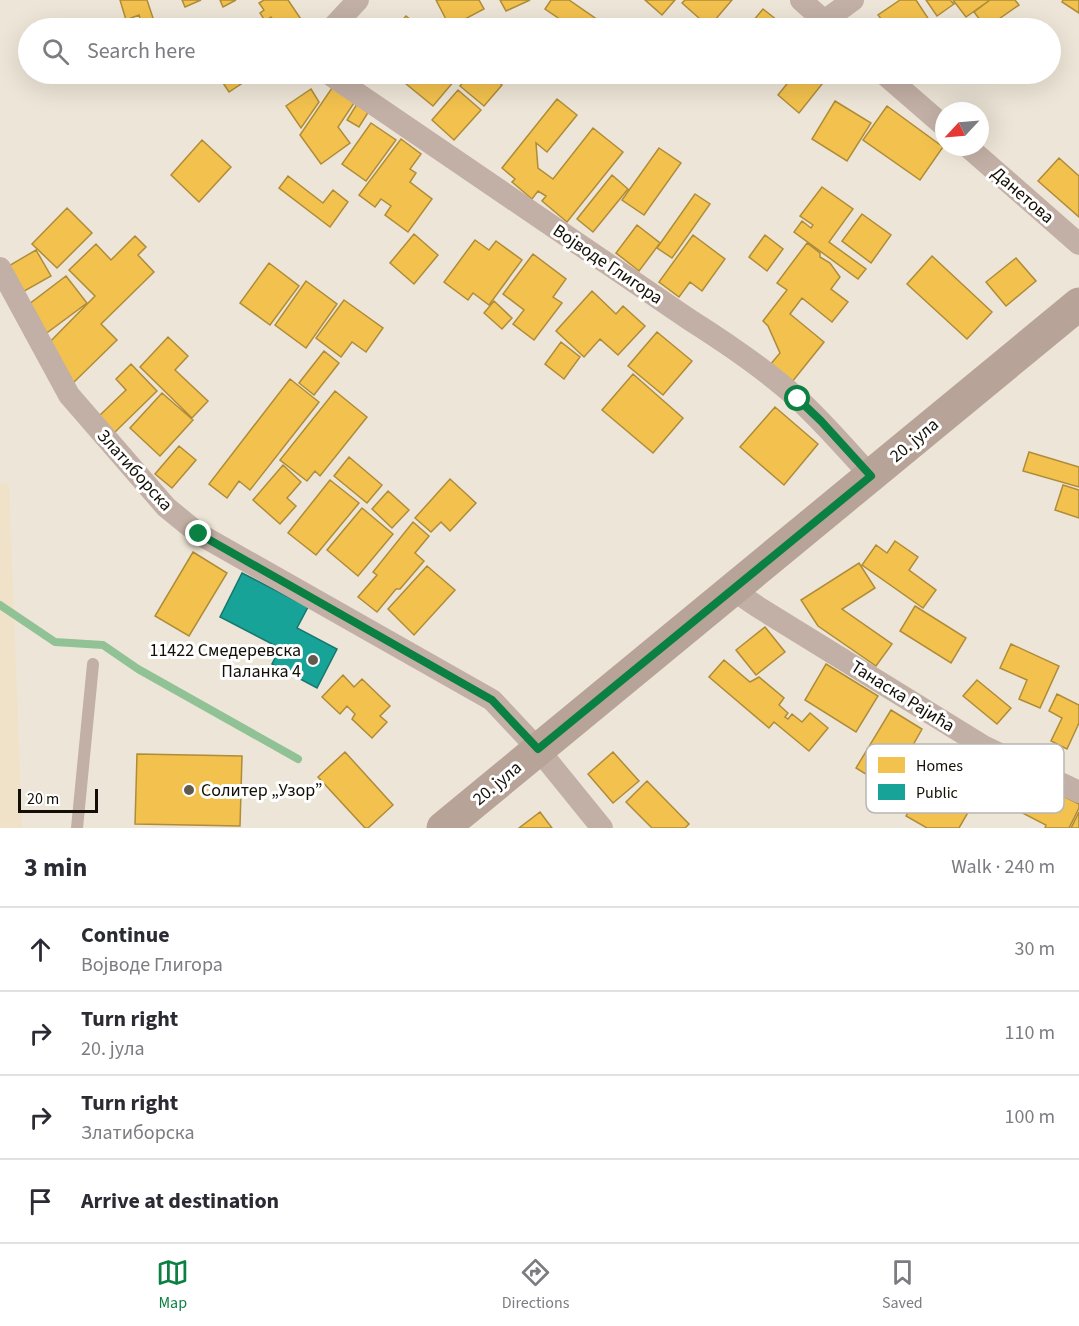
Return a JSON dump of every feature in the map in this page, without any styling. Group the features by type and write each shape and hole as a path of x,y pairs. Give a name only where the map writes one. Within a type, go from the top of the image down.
{"main road":[{"name":"20. јула","path":"443,828 1079,304"}],"street":[{"path":"341,18 358,0"},
{"path":"801,0 820,18"},
{"path":"835,18 853,0"},
{"name":"Војводе Глигора","path":"343,84 749,359 821,421 871,476"},
{"path":"896,84 935,118"},
{"name":"Данетова","path":"978,156 1079,244"},
{"name":"Златиборска","path":"0,268 69,395 166,507 199,534 492,700 538,749 602,828"},
{"name":"Танаска Рајића","path":"733,590 980,744"},
{"name":"Танаска Рајића","path":"1064,785 1079,792"}],"lane":[{"path":"77,828 93,664"}],"shaded area":[{"path":"0,482 9,484 22,828 0,828"}],"building: Homes":[{"path":"120,0 147,0 153,18 140,18 139,15 125,18"},
{"path":"182,0 201,0 185,7"},
{"path":"220,0 236,0 223,7"},
{"path":"264,0 288,0 300,18 263,18 260,13 264,10 259,3"},
{"path":"436,0 479,0 484,9 467,18 445,18"},
{"path":"500,0 530,0 506,11"},
{"path":"551,0 569,0 595,18 558,18 545,9"},
{"path":"645,0 675,0 662,15"},
{"path":"685,0 732,0 717,18 699,18 682,3"},
{"path":"900,0 916,0 928,18 880,18 878,15"},
{"path":"926,0 950,0 954,4 937,16"},
{"path":"953,0 990,0 966,17"},
{"path":"990,0 1015,0 1019,5 1000,18 978,18 974,12"},
{"path":"1063,0 1079,0 1079,13 1062,2"},
{"path":"763,9 774,18 755,18"},
{"path":"224,84 241,84 229,92"},
{"path":"406,84 452,84 433,106"},
{"path":"462,84 502,85 484,106 460,86"},
{"path":"787,84 822,84 799,113 778,95"},
{"path":"334,85 356,100 338,127 350,143 321,164 300,135"},
{"path":"311,89 319,102 301,128 286,106"},
{"path":"458,90 481,110 454,140 432,120"},
{"path":"557,99 577,115 547,152 536,143 538,168 553,179 593,128 623,152 567,222 542,201 546,196 538,191 532,199 512,182 515,179 502,168"},
{"path":"835,101 871,123 847,161 812,139"},
{"path":"357,104 369,111 359,127 347,120"},
{"path":"887,106 935,141 937,156 920,180 863,140"},
{"path":"371,123 396,140 366,181 342,164"},
{"path":"401,139 421,154 410,169 416,173 410,182 432,199 408,232 385,215 391,206 381,199 375,207 359,195"},
{"path":"202,140 231,167 199,202 171,175"},
{"path":"659,148 681,163 644,215 622,200"},
{"path":"1059,158 1079,176 1079,217 1038,181"},
{"path":"612,175 628,189 593,232 577,219"},
{"path":"288,176 323,203 333,190 348,202 330,227 279,188"},
{"path":"822,187 853,209 829,242 866,269 858,279 794,232 802,221 811,228 813,225 800,216"},
{"path":"695,194 710,204 672,258 657,248"},
{"path":"67,208 92,233 57,268 32,244"},
{"path":"862,214 891,235 871,263 842,241"},
{"path":"637,225 660,243 639,271 616,253"},
{"path":"414,234 438,255 414,284 390,263"},
{"path":"693,235 725,259 702,291 690,282 679,297 659,282"},
{"path":"765,235 783,249 767,271 749,257"},
{"path":"135,236 146,247 138,255 154,272 101,324 117,340 71,385 39,353 95,296 69,270 96,244 111,260"},
{"path":"475,240 489,250 496,241 522,260 489,305 473,293 468,300 444,282"},
{"path":"807,243 820,253 820,257 830,263 840,277 831,289 848,302 832,322 802,298 790,314 824,342 792,382 770,365 780,353 768,326 763,321 787,290 777,283"},
{"path":"36,250 51,276 12,298 0,271"},
{"path":"533,254 566,279 553,297 562,303 534,340 513,324 524,310 503,294"},
{"path":"932,256 992,312 967,339 907,284"},
{"path":"1016,258 1036,281 1006,306 986,282"},
{"path":"269,263 299,286 270,325 240,303"},
{"path":"66,276 87,303 44,335 24,308"},
{"path":"306,281 337,304 306,348 275,325"},
{"path":"592,291 616,314 623,306 645,326 618,355 600,339 584,357 556,331"},
{"path":"344,300 383,328 366,352 352,342 341,357 316,338"},
{"path":"494,301 512,318 502,329 484,313"},
{"path":"657,332 692,361 663,395 628,366"},
{"path":"168,337 188,356 175,370 208,401 192,418 140,367"},
{"path":"561,342 580,357 564,379 545,364"},
{"path":"324,351 339,363 314,395 299,383"},
{"path":"131,364 157,391 114,433 98,417 126,390 116,379"},
{"path":"633,374 683,418 653,453 602,410"},
{"path":"290,379 319,402 250,490 239,481 227,498 209,484"},
{"path":"335,391 367,417 320,476 315,471 307,481 280,460"},
{"path":"162,393 193,420 160,456 130,428"},
{"path":"775,407 818,444 784,485 740,447"},
{"path":"179,446 196,460 172,488 155,474"},
{"path":"1029,452 1079,467 1079,487 1023,471"},
{"path":"349,457 382,485 367,503 334,476"},
{"path":"283,465 301,482 287,498 296,506 280,524 253,500"},
{"path":"450,479 476,503 450,531 441,522 431,532 415,518"},
{"path":"330,480 359,503 316,555 288,533"},
{"path":"1063,485 1079,490 1079,518 1055,510"},
{"path":"388,491 409,510 392,528 372,509"},
{"path":"362,508 393,534 358,576 327,550"},
{"path":"413,522 429,536 415,553 424,561 377,612 358,597 377,575 373,572"},
{"path":"895,541 918,557 909,570 936,590 923,608 862,565 876,545 887,553"},
{"path":"193,552 227,573 189,636 155,616"},
{"path":"859,563 875,588 842,609 892,644 876,666 818,626 801,600"},
{"path":"427,566 455,590 414,635 388,609"},
{"path":"915,606 966,638 951,663 900,631"},
{"path":"765,627 785,652 756,675 736,650"},
{"path":"1011,644 1059,666 1040,708 1019,699 1027,680 1000,668"},
{"path":"724,660 750,682 759,677 784,698 779,705 788,713 785,717 788,719 792,714 802,722 810,713 828,728 809,751 774,722 769,728 709,677"},
{"path":"826,664 878,696 856,732 805,700"},
{"path":"343,675 354,687 362,679 390,706 380,716 387,722 372,738 352,719 355,714 347,706 340,714 322,697"},
{"path":"977,680 1011,708 997,724 963,696"},
{"path":"1057,694 1079,705 1079,723 1067,749 1064,748 1064,744 1051,741 1062,718 1049,711"},
{"path":"891,710 922,729 914,744 870,744"},
{"path":"866,751 866,774 856,768"},
{"path":"345,752 393,805 368,828 365,828 318,777"},
{"path":"613,752 639,781 613,803 588,774"},
{"name":"Солитер „Узор”","path":"137,754 242,756 240,826 135,824"},
{"path":"647,781 689,824 685,828 652,828 626,802"},
{"path":"1064,796 1079,804 1069,828 1045,828 1046,825 1023,813 1064,813"},
{"path":"540,812 552,828 519,828"},
{"path":"1079,812 1079,828 1071,828"},
{"path":"908,813 968,813 959,828 927,828 906,816"}],"building: Public":[{"path":"242,573 308,607 297,628 337,649 317,688 272,664 280,648 220,617"}],"waterway":[{"path":"0,605 55,642 103,645 138,669 298,759"}],"place":[{"name":"11422 Смедеревска Паланка 4","path":"313,660"},
{"name":"Солитер „Узор”","path":"189,790"}],"route":[{"path":"199,534 492,700 538,749 871,476 798,399"}]}
